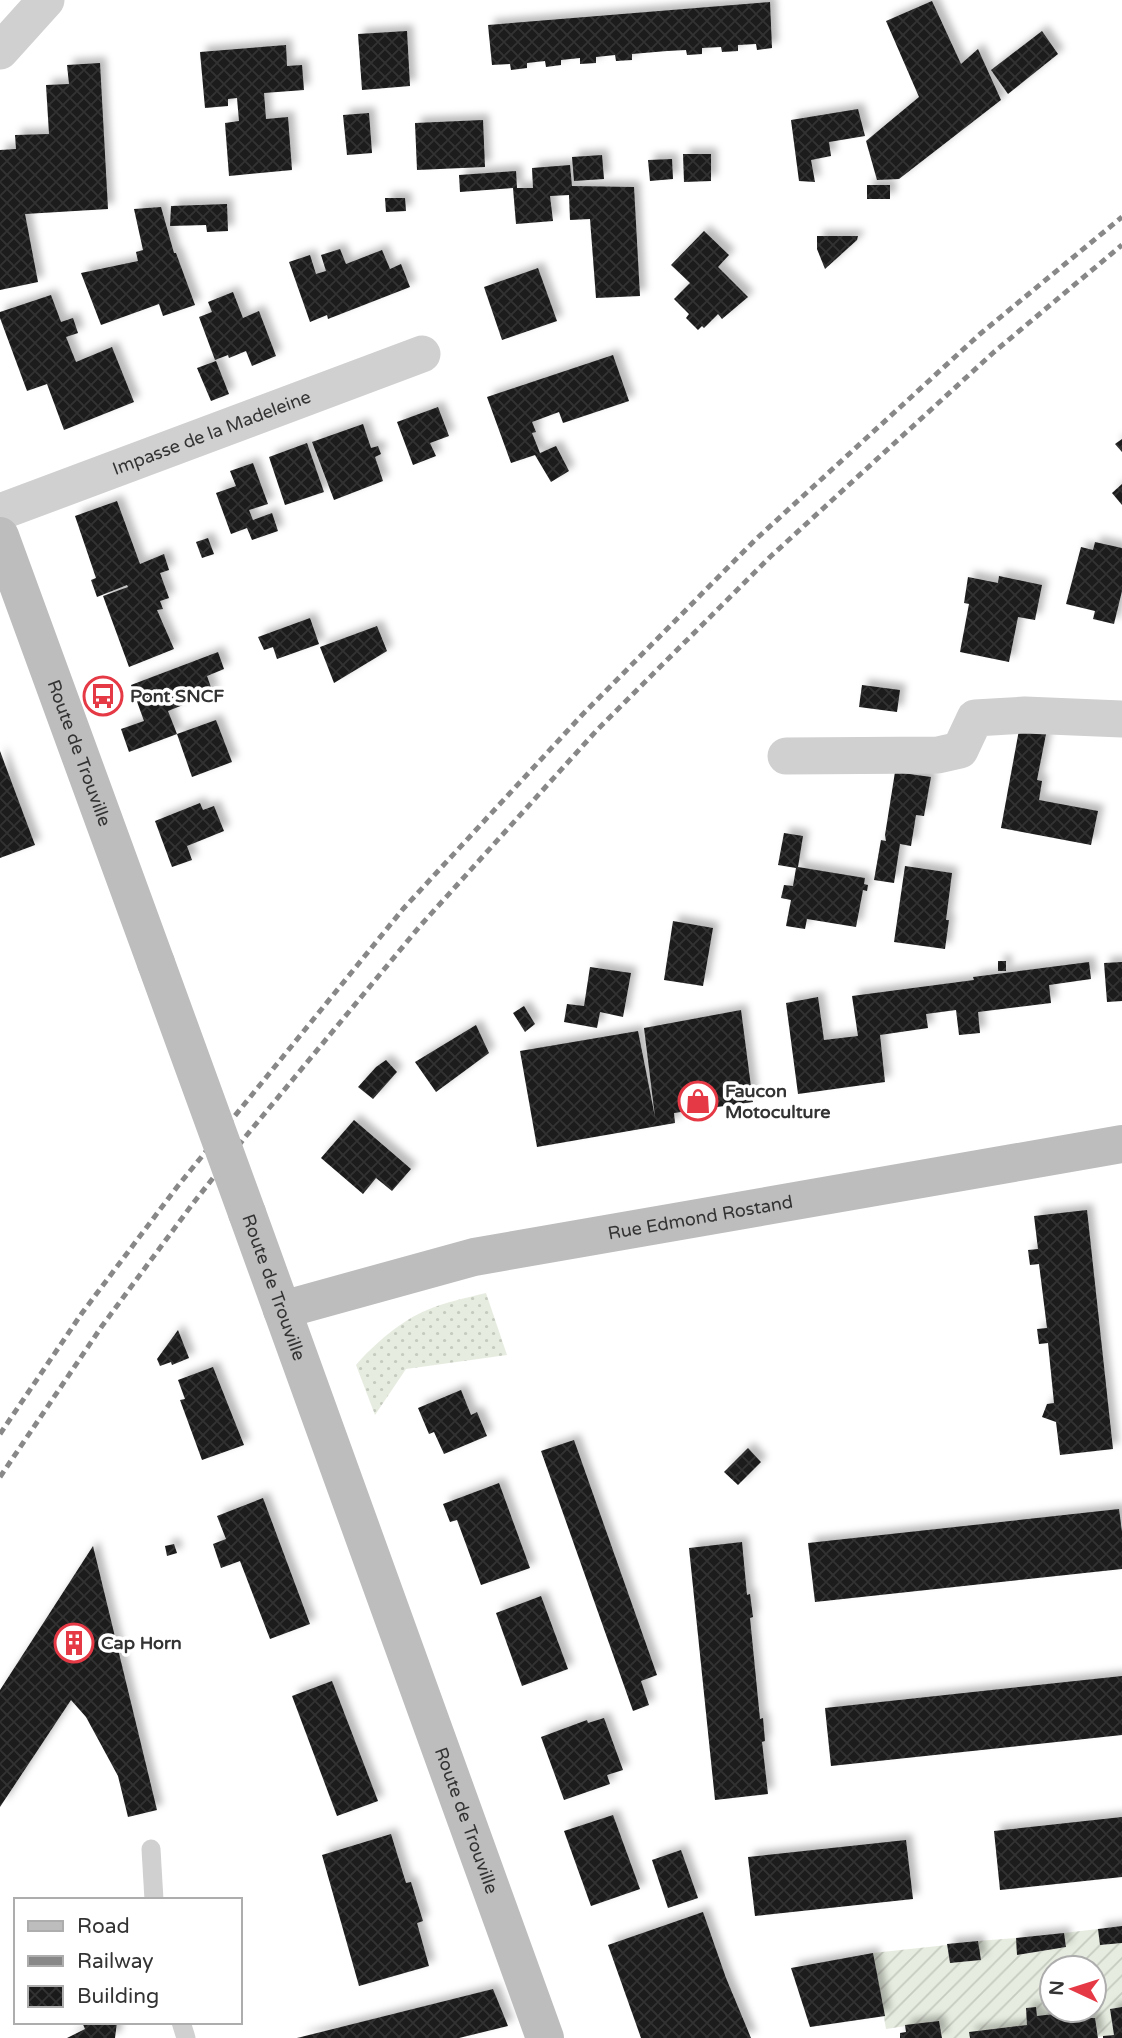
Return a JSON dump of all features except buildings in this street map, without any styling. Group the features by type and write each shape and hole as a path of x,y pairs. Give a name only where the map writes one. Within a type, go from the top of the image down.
{"main road":[{"name":"Route de Trouville","path":"0,536 545,2038"},
{"name":"Rue Edmond Rostand","path":"282,1310 474,1257 1122,1144"}],"street":[{"path":"0,51 46,0"},
{"name":"Impasse de la Madeleine","path":"0,512 422,354"},
{"path":"786,756 938,755 960,750 975,718 1025,715 1122,719"}],"lane":[{"path":"151,1849 154,1898"}],"shaded area":[{"path":"486,1293 507,1355 406,1369 375,1415 356,1365 363,1357 379,1341 417,1314"},
{"path":"1098,1929 1101,1945 1122,1943 1122,2007 1110,2009 1114,2035 1098,2037 1096,2024 1108,2024 1108,1954 1038,1954 1038,2016 1036,2007 1026,2008 1028,2025 970,2032 970,2038 942,2038 939,2021 886,2029 873,1953 947,1945 950,1963 980,1960 978,1941 1016,1938 1018,1955 1066,1947 1064,1933"}],"railway":[{"path":"0,1434 82,1313 177,1187 403,909 582,715 755,540 980,334 1122,217"},
{"path":"0,1477 102,1326 246,1136 420,926 597,730 770,557 994,352 1122,245"}],"place":[{"name":"Pont SNCF","path":"103,696"},
{"name":"Faucon Motoculture","path":"698,1101"},
{"name":"Cap Horn","path":"74,1643"}]}
